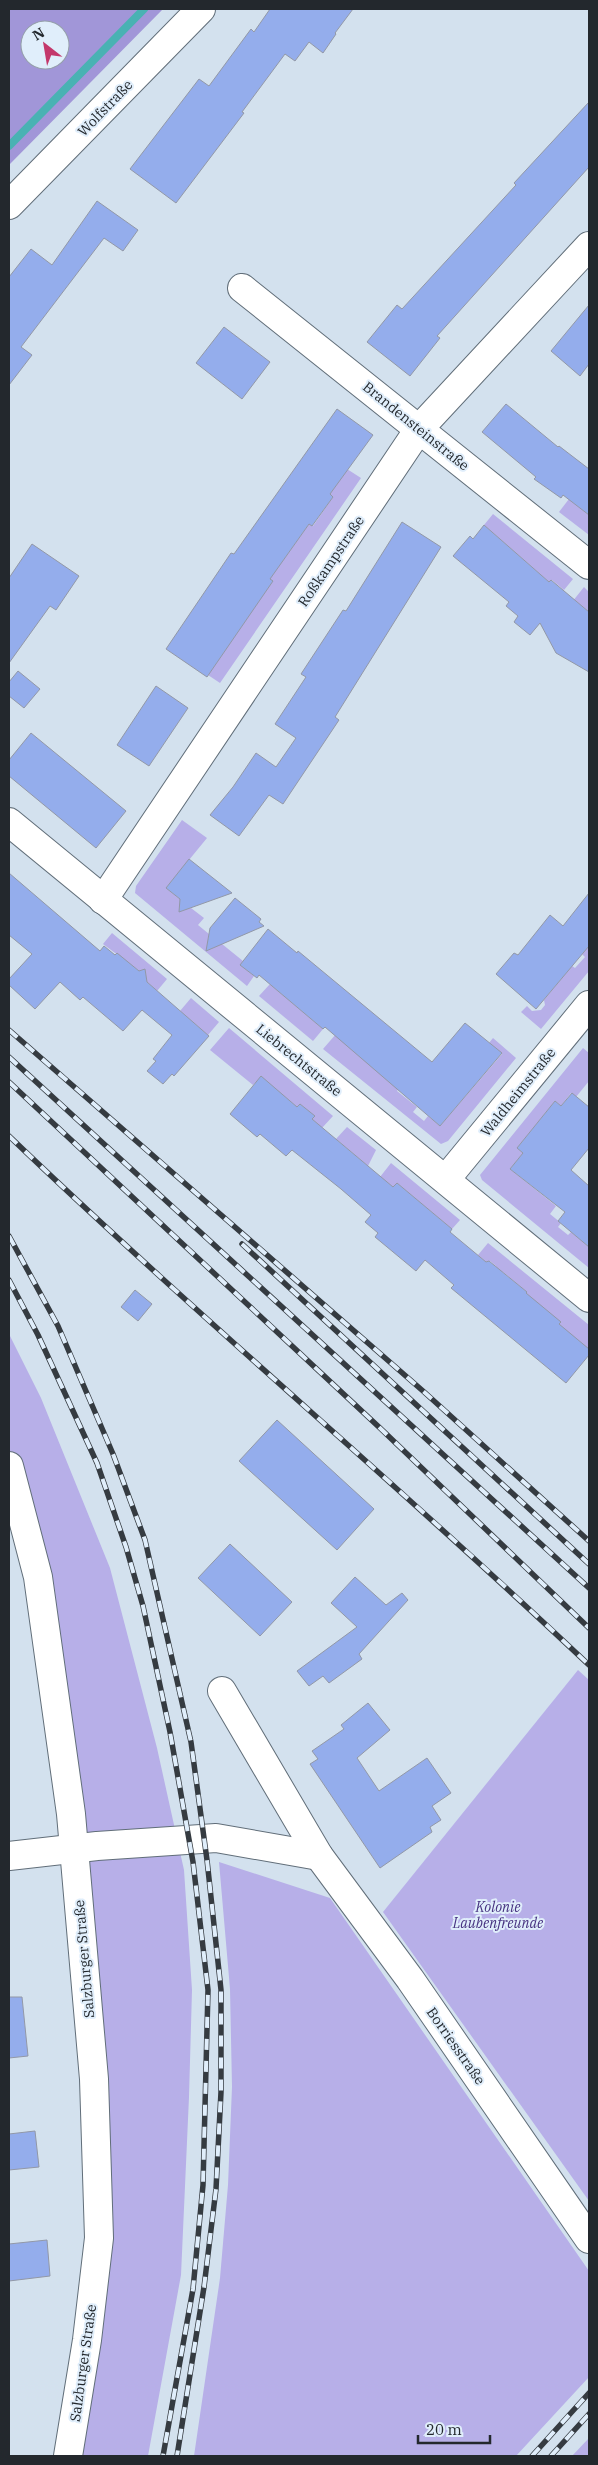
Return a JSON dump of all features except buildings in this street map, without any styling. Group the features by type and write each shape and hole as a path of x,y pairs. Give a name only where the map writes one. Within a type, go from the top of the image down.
{"street":[{"name":"Wolfstraße","path":"9,205 201,9"},
{"name":"Roßkampstraße","path":"103,900 419,429 589,246"},
{"name":"Brandensteinstraße","path":"242,288 589,565"},
{"name":"Liebrechtstraße","path":"9,822 589,1298"},
{"name":"Waldheimstraße","path":"446,1179 589,1005"},
{"name":"Salzburger Straße","path":"9,1466 38,1577 74,1848 94,2079 99,2238 87,2340 68,2456"},
{"name":"Borriesstraße","path":"222,1691 319,1856 415,1987 589,2239"},
{"path":"9,1856 74,1848 216,1838 319,1856"}],"green space":[{"path":"347,469 361,478 220,683 208,675 272,581 258,571 282,562 309,524 313,526 333,497 330,494"},
{"path":"569,499 589,515 589,535 559,512"},
{"path":"493,514 573,579 564,590 552,580 549,582 484,525"},
{"path":"584,587 589,592 589,612 582,606 557,621"},
{"path":"182,820 207,838 166,888 180,899 180,903 187,909 191,908 204,918 198,925 209,934 208,940 222,944 243,961 241,965 254,976 247,986 135,893 136,886"},
{"path":"589,922 589,971 541,1029 521,1012 527,1006 532,1011 541,1010 545,1005 544,1000 572,966 575,968 585,957 582,954 588,947 577,937"},
{"path":"112,933 167,979 157,991 146,981 146,976 103,944"},
{"path":"270,984 323,1029 313,1041 259,996"},
{"path":"191,998 219,1022 208,1035 180,1011"},
{"path":"343,1026 399,1088 397,1091 417,1107 413,1112 424,1121 428,1116 440,1126 502,1054 489,1043 493,1038 516,1058 448,1141 441,1144 323,1049"},
{"path":"229,1028 333,1116 322,1128 312,1119 314,1116 300,1104 297,1107 261,1077 253,1085 210,1050"},
{"path":"583,1048 589,1053 589,1081 576,1097 571,1093 561,1106 555,1101 517,1148 523,1153 510,1169 556,1206 550,1214 561,1223 558,1227 568,1235 571,1232 589,1247 589,1268 482,1180 480,1175"},
{"path":"347,1127 376,1150 368,1166 336,1139"},
{"path":"391,1163 460,1220 452,1229 397,1183 393,1187 380,1177"},
{"path":"488,1243 589,1325 589,1349 557,1327 560,1322 503,1272 500,1274 496,1266 490,1261 486,1262 478,1255"},
{"path":"9,1334 41,1398 110,1568 157,1748 184,1870 192,1990 181,2275 148,2456 68,2456 99,2238 75,1848 9,1466"},
{"name":"Kolonie Laubenfreunde","path":"578,1670 589,1680 589,2201 383,1912"},
{"path":"219,1862 330,1898 589,2271 589,2377 516,2456 194,2456 220,2278 228,2185 232,2087 230,1989"},
{"path":"589,2438 589,2456 572,2456"}],"shaded area":[{"path":"9,9 163,9 9,165"}],"waterway":[{"path":"9,146 144,9"}],"railway":[{"path":"9,1030 423,1391 589,1541"},
{"path":"9,1057 589,1588"},
{"path":"9,1082 380,1428 589,1628"},
{"path":"9,1136 153,1270 445,1532 589,1665"},
{"path":"9,1236 58,1326 113,1454 145,1540 191,1742 207,1860 221,1990 221,2092 216,2189 204,2287 177,2456"},
{"path":"242,1244 589,1564"},
{"path":"9,1280 38,1335 97,1463 126,1547 143,1606 170,1732 193,1862 208,1990 203,2185 193,2289 163,2456"},
{"path":"532,2456 589,2393"},
{"path":"551,2456 589,2414"}]}
